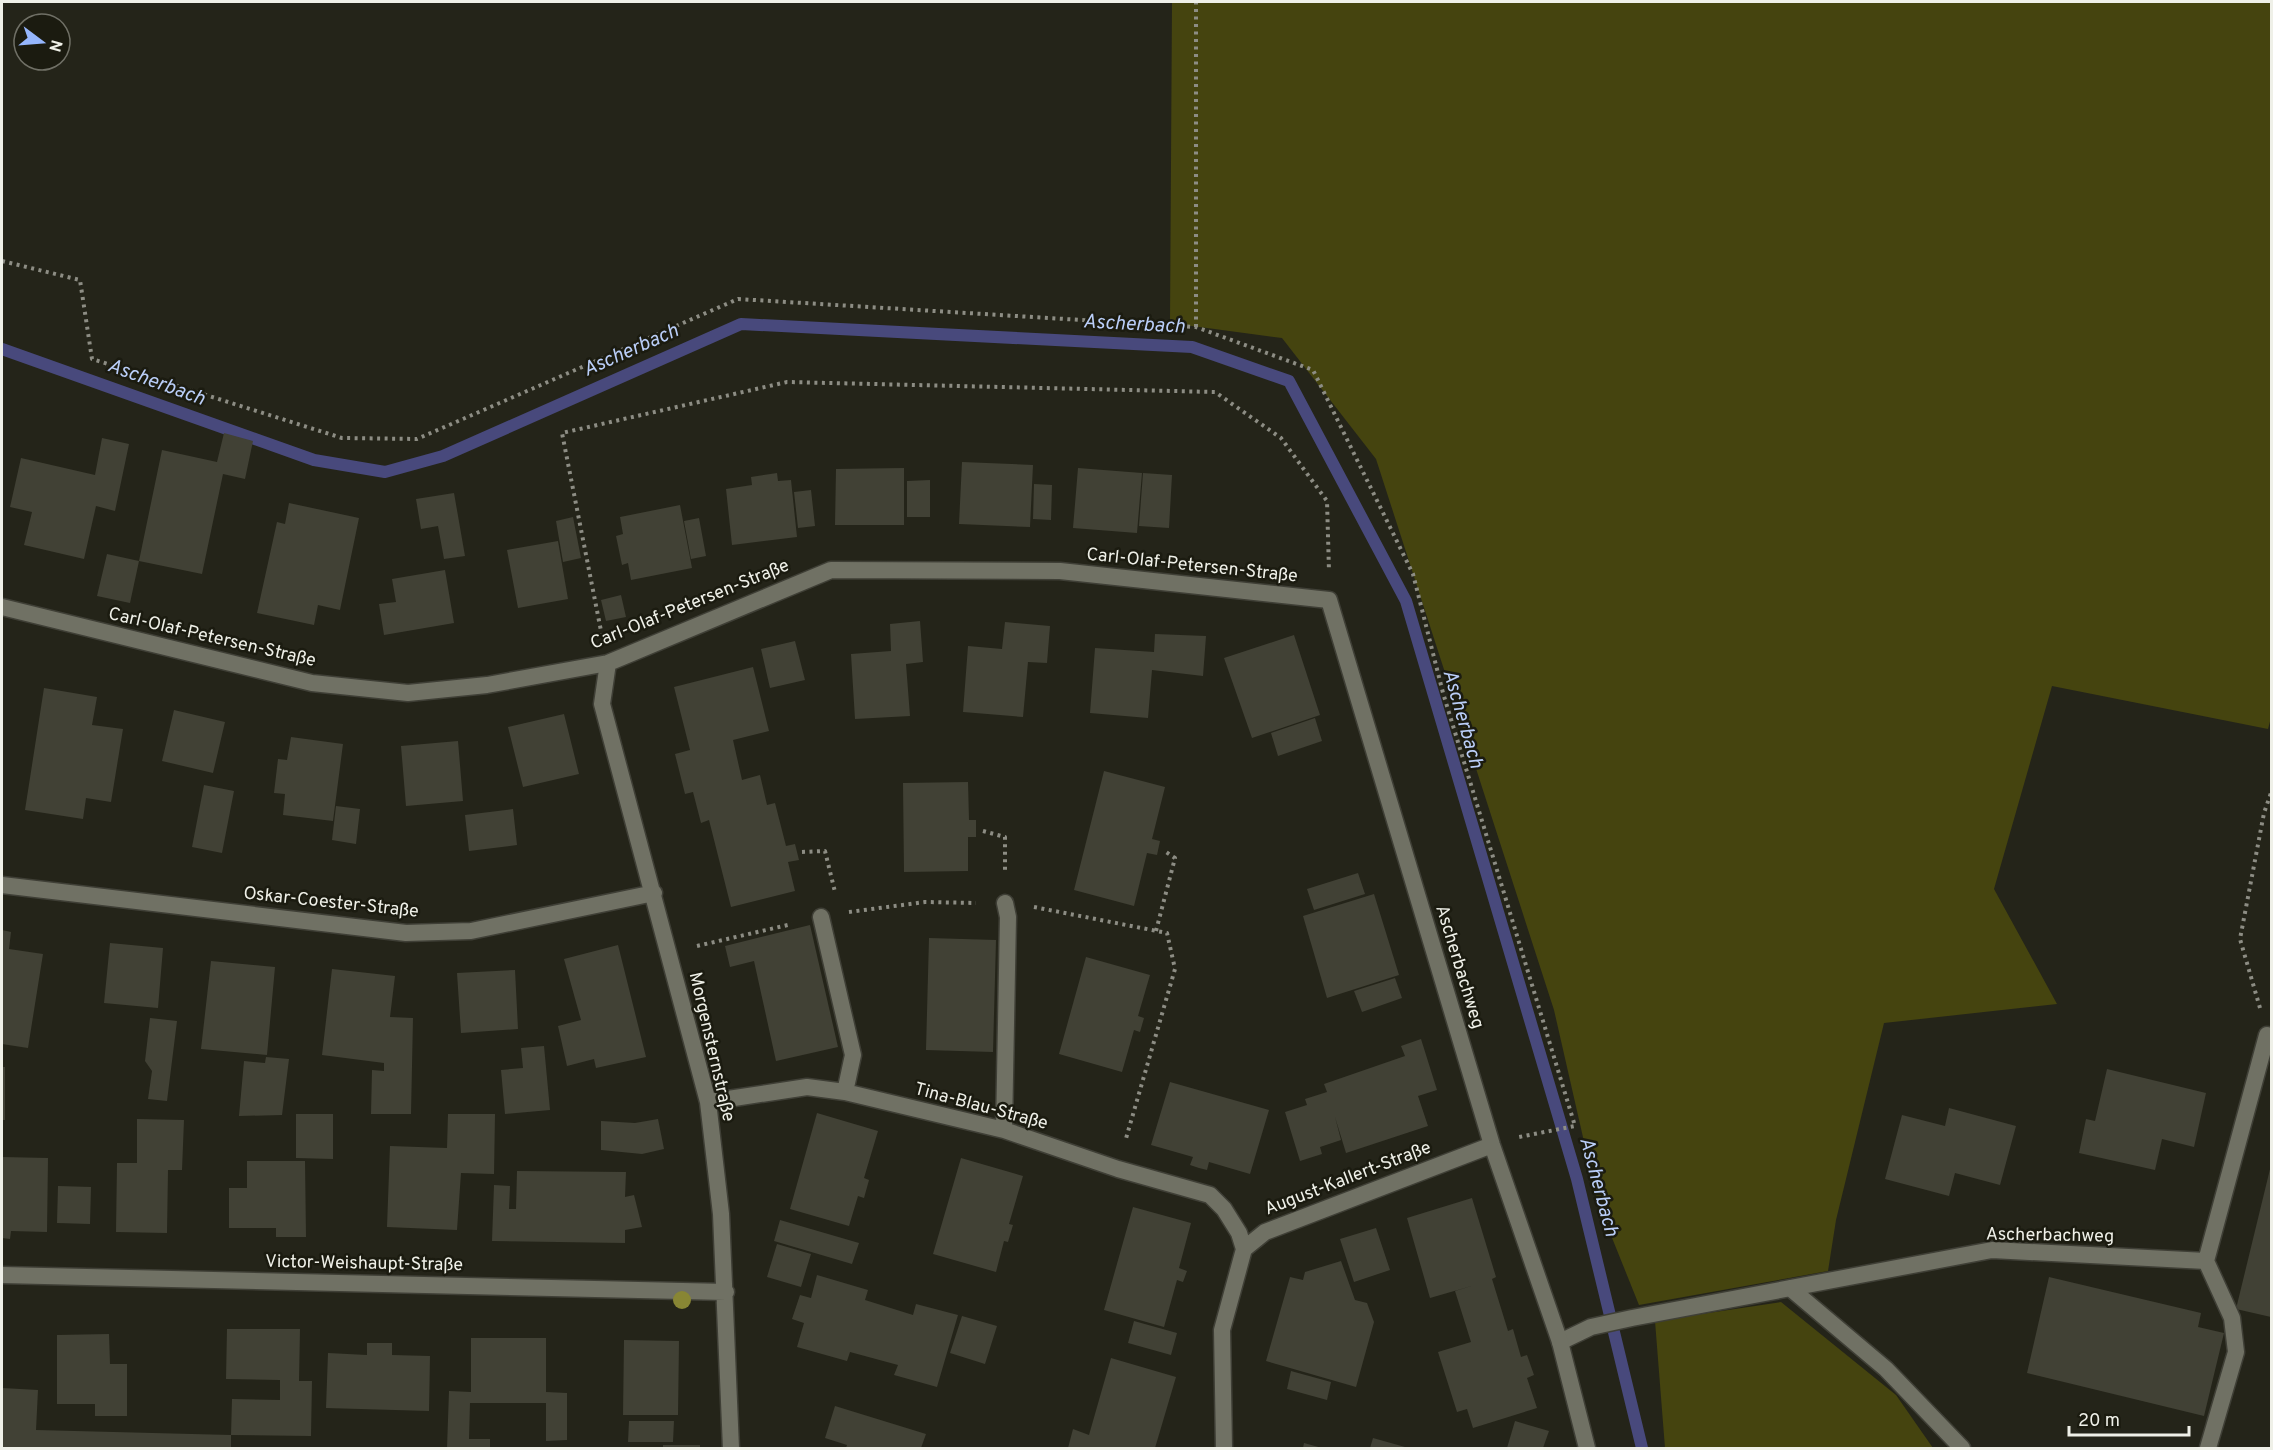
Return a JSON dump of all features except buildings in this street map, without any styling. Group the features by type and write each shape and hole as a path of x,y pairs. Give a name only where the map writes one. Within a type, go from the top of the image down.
{"street":[{"name":"Carl-Olaf-Petersen-Straße","path":"2,608 312,683 408,693 487,685 608,663 831,570 1060,571 1329,600"},
{"name":"Ascherbachweg","path":"1329,600 1492,1145 1560,1342 1587,1449"},
{"name":"Morgensternstraße","path":"608,663 602,704 708,1102 721,1214 726,1292 730,1449"},
{"name":"Oskar-Coester-Straße","path":"2,885 406,933 471,931 654,893"},
{"path":"1004,1130 1008,916 1005,903"},
{"path":"821,917 853,1055 845,1092"},
{"path":"2208,1449 2236,1352 2232,1318 2206,1261 2267,1035"},
{"name":"Tina-Blau-Straße","path":"708,1102 807,1086 845,1092 1004,1130 1118,1169 1210,1195 1224,1209 1239,1233 1244,1249"},
{"name":"August-Kallert-Straße","path":"1244,1249 1265,1232 1492,1145"},
{"path":"1224,1449 1222,1330 1244,1249"},
{"name":"Ascherbachweg","path":"1560,1342 1591,1327 1632,1318 1992,1250 2206,1261"},
{"name":"Victor-Weishaupt-Straße","path":"2,1275 726,1292"},
{"path":"1790,1288 1835,1323 1886,1369 1962,1449"}],"path":[{"path":"1196,2 1196,327"},
{"path":"2,261 80,280 92,359 342,438 417,439 738,299 1196,327 1313,370 1413,574 1443,693 1575,1126 1538,1131"},
{"path":"608,663 562,433 787,382 1215,392 1281,438 1327,501 1329,600"},
{"path":"2267,1035 2240,939 2264,813 2271,790"},
{"path":"983,831 1005,837 1005,903"},
{"path":"801,852 825,851 837,903"},
{"path":"1156,931 1175,858 1166,852"}],"shaded area":[{"path":"1172,2 2271,2 2272,714 2268,729 2052,686 1994,889 2057,1004 1884,1023 1836,1220 1828,1271 1639,1305 1598,1203 1554,1010 1376,459 1282,338 1170,323"},
{"path":"1781,1302 1896,1395 1933,1448 1665,1448 1655,1321"}],"waterway":[{"name":"Ascherbach","path":"2,349 314,460 385,472 443,456 741,324 1192,347 1289,381 1406,601 1577,1179 1642,1448"}]}
